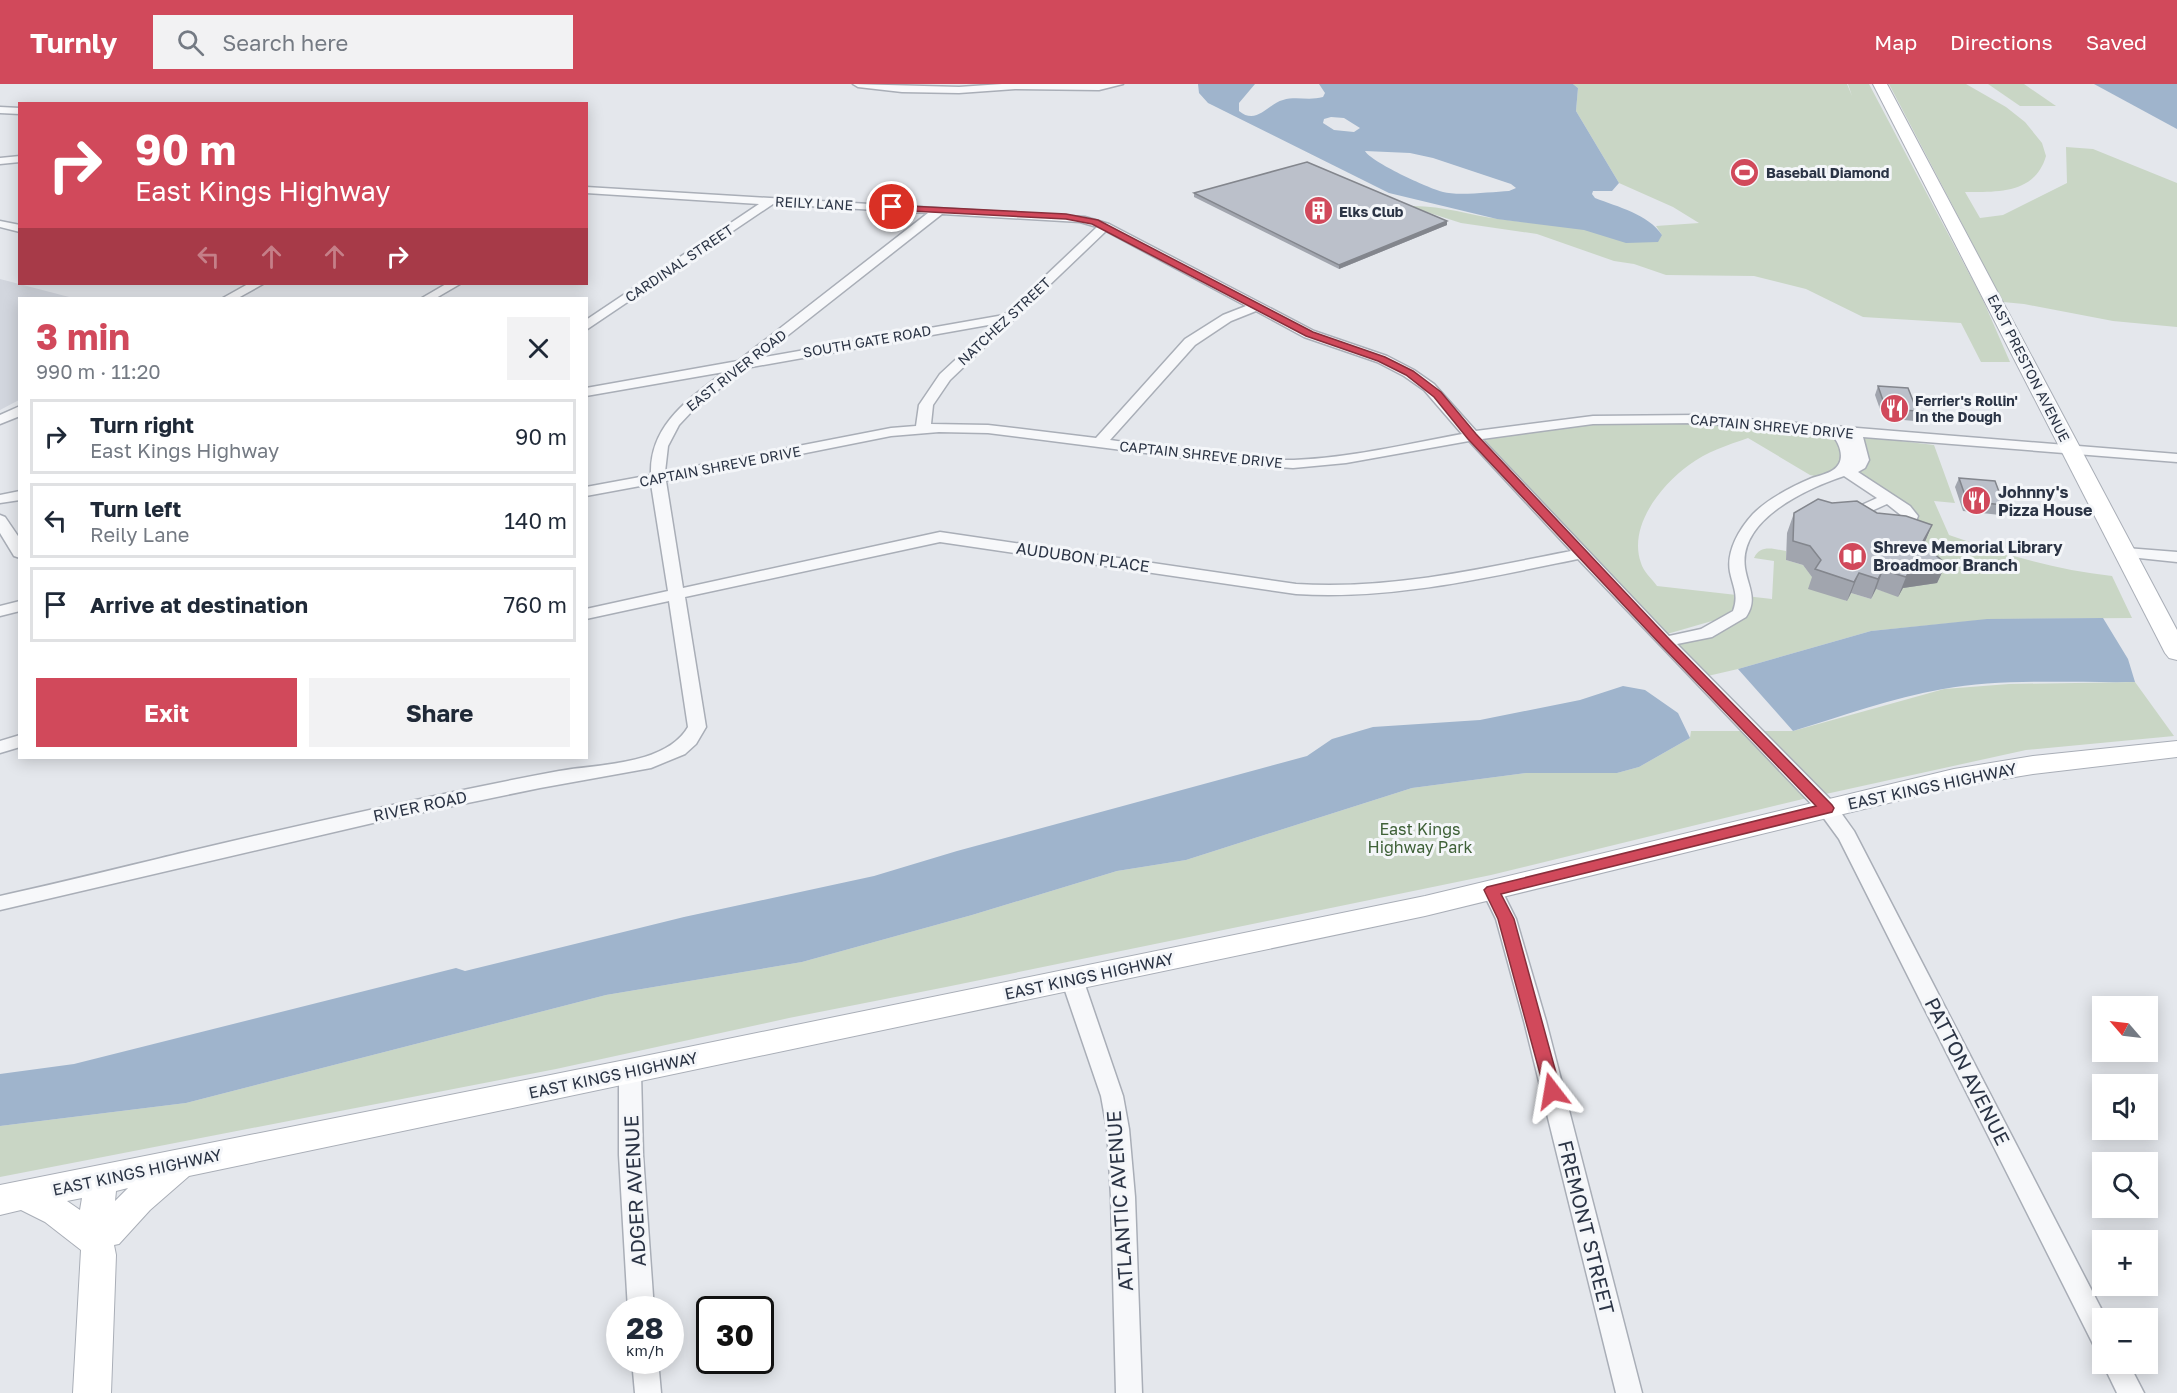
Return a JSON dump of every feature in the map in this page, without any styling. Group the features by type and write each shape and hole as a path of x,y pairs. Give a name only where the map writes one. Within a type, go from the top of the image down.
{"main road":[{"name":"EAST PRESTON AVENUE","path":"1880,84 2177,653"},
{"name":"EAST KINGS HIGHWAY","path":"12,1198 630,1072 1492,890 1827,808 1965,777 2033,765 2177,749"},
{"path":"101,1243 138,1200 180,1163"},
{"path":"92,1393 101,1243 94,1229 110,1178"},
{"path":"12,1198 57,1212 101,1243"}],"street":[{"path":"858,84 930,87 1118,84"},
{"path":"0,110 18,111"},
{"path":"0,161 18,159"},
{"name":"REILY LANE","path":"588,190 1066,217 1105,226 1309,334 1382,359 1409,373 1438,394 1472,436 1663,639 1827,808"},
{"path":"588,203 608,191"},
{"name":"CARDINAL STREET","path":"588,325 772,200"},
{"name":"EAST RIVER ROAD","path":"677,594 658,478 657,452 664,436 675,420 690,405 940,210"},
{"path":"0,224 18,228"},
{"name":"NATCHEZ STREET","path":"923,429 927,405 935,388 1105,226"},
{"path":"231,297 254,285"},
{"path":"430,297 452,285"},
{"path":"1100,443 1190,342 1227,318 1256,306"},
{"name":"SOUTH GATE ROAD","path":"588,392 1006,318"},
{"path":"0,420 18,411"},
{"name":"CAPTAIN SHREVE DRIVE","path":"588,492 891,432 923,429 988,429 1232,460 1293,464 1346,459 1472,436 1583,421 1650,419 1749,422 1855,433 2177,458"},
{"path":"1836,431 1847,445 1848,462 1844,473"},
{"path":"1663,639 1712,621 1723,622 1740,614 1745,597 1737,567 1740,544 1762,512 1806,485 1857,470 1863,457 1855,433"},
{"path":"1844,473 1886,498"},
{"path":"0,499 18,495"},
{"path":"0,520 18,550"},
{"name":"AUDUBON PLACE","path":"588,614 940,537 1296,589 1347,593 1381,591 1424,584 1583,553"},
{"path":"2126,553 2177,557"},
{"name":"RIVER ROAD","path":"0,903 323,827 514,785 669,756 684,748 693,738 697,727 677,594"},
{"path":"0,611 18,606"},
{"path":"0,747 18,742"},
{"name":"PATTON AVENUE","path":"1827,808 1847,836 1919,974 2092,1316"},
{"name":"FREMONT STREET","path":"1492,890 1506,919 1535,1021 1629,1393"},
{"name":"ATLANTIC AVENUE","path":"1072,979 1112,1096 1118,1129 1123,1197 1129,1393"},
{"name":"ADGER AVENUE","path":"630,1072 631,1155 640,1296"},
{"path":"646,1374 648,1393"},
{"path":"2121,1374 2131,1393"}],"shaded area":[{"path":"0,279 69,297 18,297 18,401 0,410"}],"green space":[{"path":"1573,84 1847,84 1852,96 1848,84 1869,84 1983,300 2010,362 1981,362 1961,323 1863,317 1806,289 1754,276 1666,275 1634,264 1614,261 1537,234 1461,223 1408,206 1432,207 1540,224 1662,235 1656,226 1699,223 1673,207 1619,183 1576,111 1578,88"},
{"path":"1889,84 1966,84 2006,107 2025,122 2042,143 2046,156 2041,168 2024,184 2002,191 1965,192 1980,218 2003,215 2067,183 2066,147 2093,149 2177,183 2177,327 2113,321 2003,302"},
{"path":"1988,84 2024,84 2056,106 2020,106"},
{"path":"1593,420 1788,425 1837,436 1848,462 1825,478 1810,475 1748,438 1717,449 1696,460 1667,484 1649,508 1643,522 1638,549 1641,563 1657,586 1772,599 1774,561 1754,558 1764,549 1772,549 1786,551 1786,560 1803,565 1814,579 1846,601 1851,593 1871,599 1876,589 1898,596 1910,516 1848,472 1857,438 1867,437 1934,445 1955,503 1934,501 1949,535 2029,560 2070,570 2112,576 2132,618 1993,619 1871,631 1699,678 1665,642 1722,622 1712,621 1660,636 1472,436"},
{"name":"East Kings Highway Park","path":"2135,682 2174,736 2026,750 1803,799 1491,875 789,1018 556,1069 0,1177 0,1126 186,1103 606,995 802,962 972,915 1117,871 1186,860 1412,788 1526,773 1617,773 1639,767 1690,738 1691,731 1793,731 1944,689 2009,684"}],"water":[{"path":"1198,84 1255,84 1239,103 1239,111 1252,116 1283,100 1323,97 1325,93 1319,84 1573,84 1578,88 1576,111 1619,183 1612,191 1593,191 1592,194 1595,198 1641,216 1662,235 1658,242 1626,243 1584,230 1497,219 1389,193 1208,103 1199,93","holes":["1344,118 1360,128 1354,132 1334,130 1323,123 1324,119","1365,151 1410,153 1433,158 1511,184 1516,188 1509,191 1457,194 1443,192 1388,168"]},
{"path":"2094,84 2177,84 2177,129"},
{"path":"2103,618 2128,659 2135,682 2014,682 1943,689 1905,697 1793,731 1738,669 1871,631 1987,619"},
{"path":"1623,686 1645,690 1678,713 1690,738 1639,767 1617,773 1526,773 1412,788 1186,860 1117,871 972,915 802,962 606,995 186,1103 0,1126 0,1074 74,1064 456,968 465,971 684,917 874,876 957,851 1307,756 1332,739 1373,727 1480,720 1580,700"}],"building":[{"name":"Elks Club","path":"1307,162 1447,221 1339,265 1194,193"},
{"path":"1878,386 1908,388 1917,411 1886,409"},
{"path":"1959,478 1995,481 2004,505 1967,501"},
{"name":"Shreve Memorial Library Broadmoor Branch","path":"1818,499 1832,503 1857,501 1877,513 1906,516 1932,525 1922,543 1946,564 1911,568 1906,577 1883,570 1878,579 1859,573 1854,582 1815,569 1821,560 1810,546 1793,541 1794,513"}],"place":[{"name":"Baseball Diamond","path":"1745,172"},
{"name":"Elks Club","path":"1318,211"},
{"name":"Ferrier's Rollin' In the Dough","path":"1894,408"},
{"name":"Johnny's Pizza House","path":"1977,501"},
{"name":"Shreve Memorial Library Broadmoor Branch","path":"1852,556"}],"route":[{"path":"892,207 1066,217 1095,222 1309,334 1382,359 1409,373 1438,394 1472,436 1665,642 1827,808 1492,890 1506,919 1552,1091"}]}
